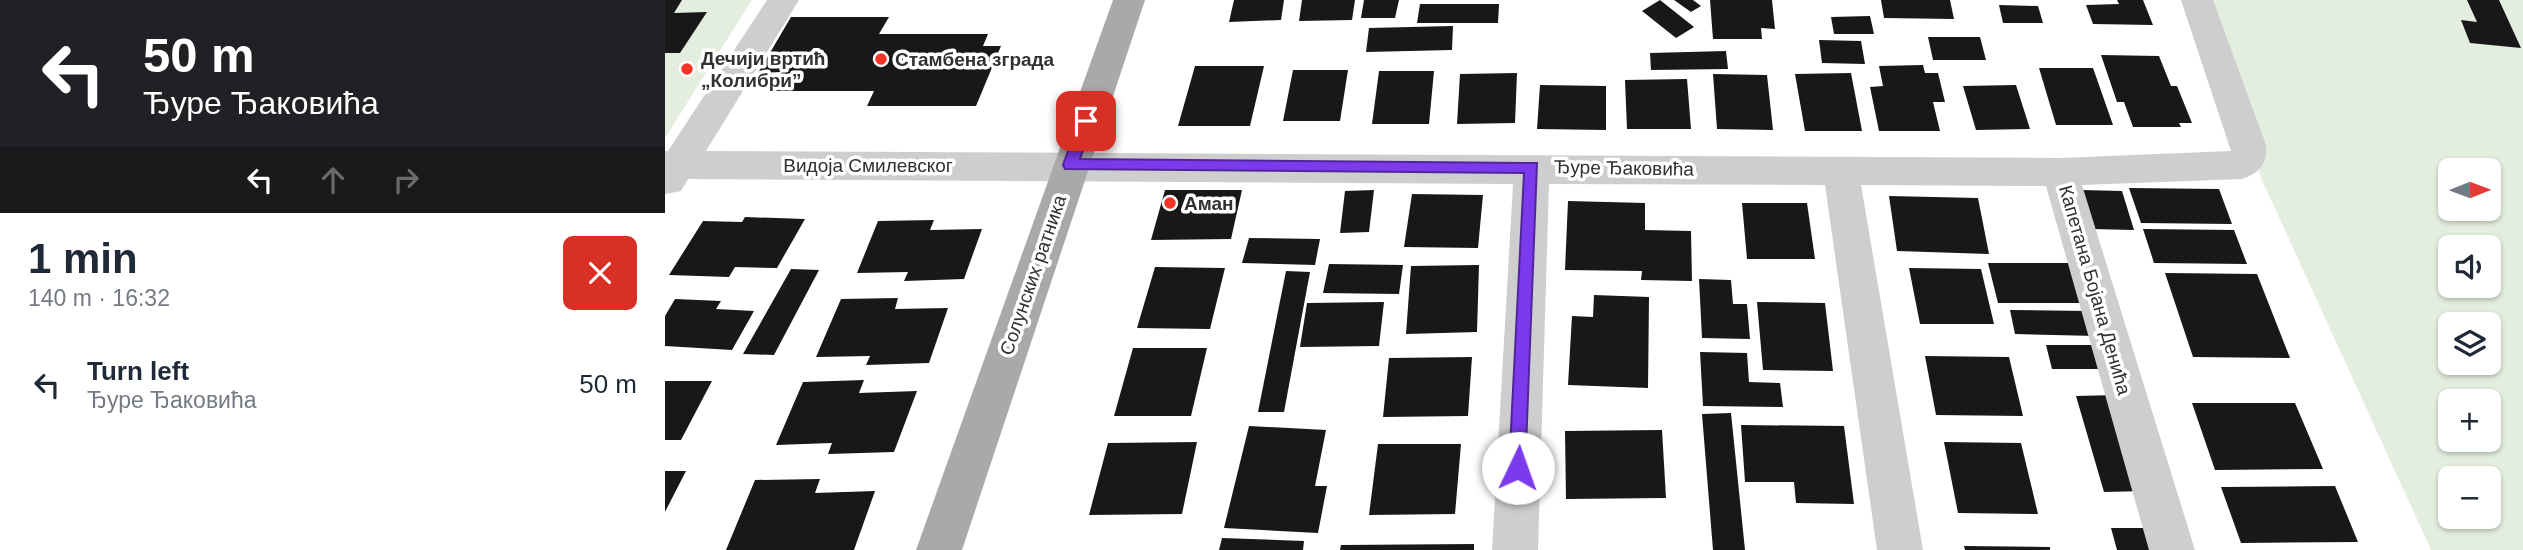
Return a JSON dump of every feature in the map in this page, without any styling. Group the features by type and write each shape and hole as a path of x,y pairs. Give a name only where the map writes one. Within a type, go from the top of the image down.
{"main road":[{"name":"Солунских ратника","path":"939,550 1129,0"}],"street":[{"path":"669,172 783,0"},
{"name":"Капетана Бојана Денића","path":"2172,550 2060,172 2242,165 2249,156 2248,145 2197,0"},
{"name":"Видоја Смилевског","path":"669,172 1071,165"},
{"name":"Ђуре Ђаковића","path":"1071,165 2060,172"},
{"path":"1515,550 1532,167"},
{"path":"1840,172 1900,550"}],"green space":[{"name":"Дечији вртић „Колибри”","path":"665,0 752,0 665,138"},
{"path":"2198,0 2523,0 2523,550 2431,550 2262,180"}],"building":[{"name":"Дечији вртић „Колибри”","path":"665,0 682,0 674,13 707,12 680,53 665,53"},
{"path":"1234,0 1284,0 1281,20 1229,22"},
{"path":"1302,0 1355,0 1352,20 1299,21"},
{"path":"1364,0 1399,0 1395,18 1361,18"},
{"path":"1660,0 1694,27 1676,38 1642,11"},
{"path":"1674,0 1693,0 1701,6 1691,12"},
{"path":"1710,0 1772,0 1775,29 1761,28 1762,39 1713,39"},
{"path":"1881,0 1950,0 1954,19 1884,18"},
{"path":"2117,0 2143,0 2153,25 2093,24 2086,5 2119,4"},
{"path":"2467,0 2499,0 2521,48 2470,43 2461,20 2477,22"},
{"path":"1420,4 1499,4 1498,23 1417,23"},
{"path":"1999,5 2038,6 2043,23 2003,23"},
{"path":"1870,16 1874,34 1834,34 1831,17"},
{"name":"Стамбена зграда","path":"791,17 889,17 879,34 988,34 983,46 1001,46 976,106 867,106 874,91 771,91 782,72 758,73"},
{"path":"1453,26 1452,50 1366,52 1369,28"},
{"path":"1928,37 1980,37 1986,60 1933,60"},
{"path":"1819,40 1861,41 1865,64 1822,63"},
{"path":"1726,51 1728,69 1651,70 1650,53"},
{"path":"2101,55 2159,56 2171,86 2177,86 2192,123 2179,123 2181,127 2133,127 2124,102 2117,102"},
{"path":"1923,65 1925,73 1938,73 1945,102 1933,102 1940,131 1879,131 1870,87 1883,86 1879,66"},
{"path":"1195,66 1264,66 1250,126 1178,126"},
{"path":"2039,68 2093,68 2113,125 2056,125"},
{"path":"1293,70 1348,70 1340,121 1283,121"},
{"path":"1379,71 1434,71 1429,124 1372,124"},
{"path":"1517,73 1515,123 1457,124 1460,74"},
{"path":"1851,73 1862,131 1805,131 1795,74"},
{"path":"1713,74 1767,75 1773,130 1717,129"},
{"path":"1687,79 1691,129 1627,129 1625,80"},
{"path":"1540,85 1606,86 1606,130 1537,129"},
{"path":"2016,85 2030,129 1976,130 1963,86"},
{"path":"2129,188 2219,189 2232,224 2141,223"},
{"path":"1165,190 1242,190 1231,239 1151,240"},
{"path":"1374,190 1369,232 1340,233 1345,191"},
{"path":"2082,190 2122,191 2134,230 2092,229"},
{"path":"1412,194 1483,195 1478,248 1404,247"},
{"path":"1889,196 1978,198 1989,254 1897,251"},
{"path":"1568,201 1645,203 1645,230 1691,231 1692,281 1641,280 1642,271 1565,270"},
{"path":"1742,203 1807,203 1815,259 1747,259"},
{"path":"745,217 805,219 777,268 735,267 729,277 669,275 703,221 742,222"},
{"path":"934,220 930,230 982,229 964,279 904,281 908,272 857,273 878,221"},
{"path":"2143,229 2234,230 2247,264 2154,263"},
{"path":"1249,238 1320,239 1315,265 1242,263"},
{"path":"1988,263 2071,263 2083,303 1998,303"},
{"path":"1329,264 1403,265 1399,294 1323,293"},
{"path":"1479,265 1477,332 1406,334 1411,266"},
{"path":"1155,267 1225,268 1210,329 1137,328"},
{"path":"1909,268 1981,269 1994,324 1920,324"},
{"path":"791,269 819,270 774,355 743,354"},
{"path":"1286,271 1310,272 1284,412 1258,412"},
{"path":"2165,273 2257,274 2290,358 2193,357"},
{"path":"1699,279 1731,280 1733,304 1747,304 1750,339 1702,338"},
{"path":"1594,295 1649,297 1648,388 1568,385 1572,316 1593,317"},
{"path":"898,298 895,309 948,308 929,363 866,365 870,356 816,357 841,299"},
{"path":"675,299 721,301 716,309 754,311 732,350 665,346 665,316"},
{"path":"1384,302 1379,346 1300,347 1307,303"},
{"path":"1757,302 1825,303 1833,371 1763,370"},
{"path":"2010,310 2089,311 2096,336 2015,334"},
{"path":"2046,345 2099,345 2107,369 2052,369"},
{"path":"1133,348 1207,348 1191,416 1114,416"},
{"path":"1700,352 1747,353 1749,382 1780,383 1783,407 1703,406"},
{"path":"1925,356 2009,357 2023,416 1936,415"},
{"path":"1472,357 1468,416 1383,417 1389,358"},
{"path":"864,380 859,393 917,391 894,452 828,454 832,443 776,445 803,382"},
{"path":"665,381 712,381 681,440 665,440"},
{"path":"2116,395 2146,491 2104,492 2076,396"},
{"path":"2192,403 2295,403 2323,469 2215,470"},
{"path":"1731,413 1745,550 1713,550 1702,414"},
{"path":"1741,425 1844,426 1854,504 1796,503 1794,482 1745,482"},
{"path":"1249,426 1326,430 1315,486 1327,486 1318,533 1224,528"},
{"path":"1662,430 1666,498 1566,499 1565,431"},
{"path":"1197,442 1182,514 1089,515 1108,443"},
{"path":"1944,442 2021,443 2038,514 1958,513"},
{"path":"1378,444 1461,444 1455,514 1369,515"},
{"path":"665,471 686,471 665,512"},
{"path":"820,479 815,493 875,491 854,550 726,550 755,480"},
{"path":"2335,486 2358,542 2241,543 2221,487"},
{"path":"2111,528 2156,528 2162,550 2117,550"},
{"path":"1222,538 1304,541 1303,550 1219,550"},
{"path":"1474,544 1474,550 1340,550 1341,545"},
{"path":"1964,546 2050,547 2050,550 1965,550"}],"place":[{"name":"Стамбена зграда","path":"881,59"},
{"name":"Дечији вртић „Колибри”","path":"687,69"},
{"name":"Аман","path":"1170,203"}],"route":[{"path":"1086,121 1071,165 1532,167 1518,468"}]}
